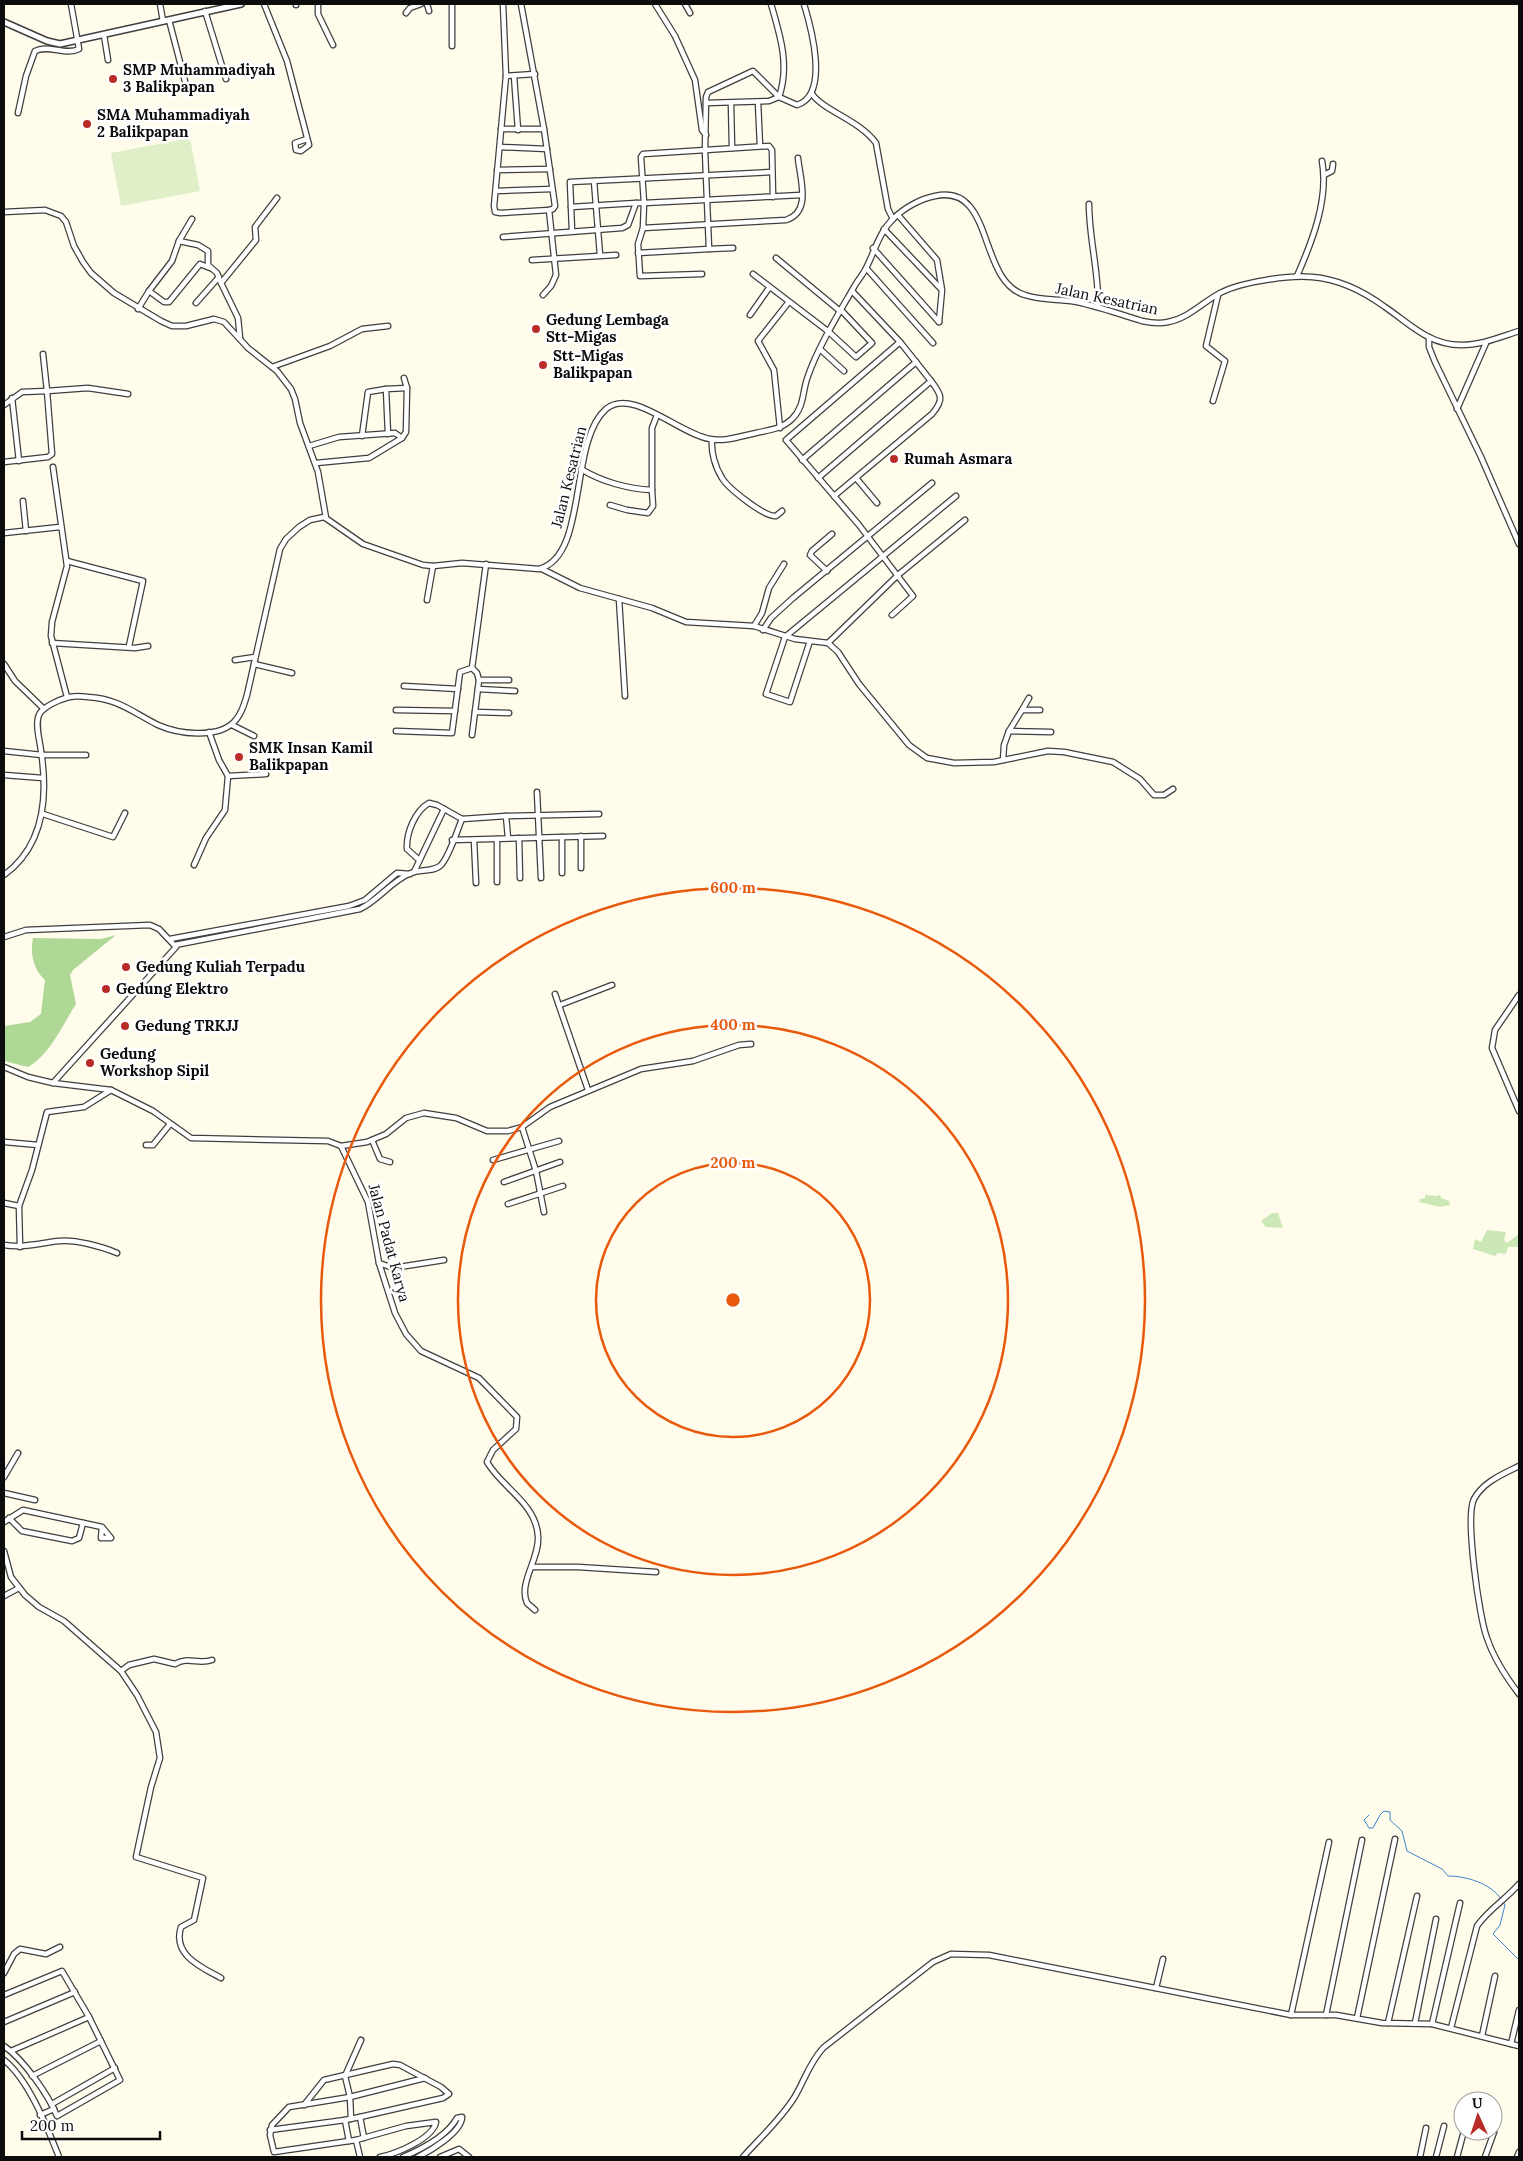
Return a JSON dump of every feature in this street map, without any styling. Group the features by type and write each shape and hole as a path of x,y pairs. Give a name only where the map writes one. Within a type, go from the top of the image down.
{"street":[{"path":"18,113 26,76 35,51 42,49 77,51 79,41 74,28 71,4"},
{"path":"160,4 162,21"},
{"path":"4,22 56,44 104,36 205,11 218,6 241,4"},
{"path":"264,4 287,61 307,139"},
{"path":"318,4 318,14 333,45"},
{"path":"406,14 410,8 421,4"},
{"path":"427,4 429,10"},
{"path":"452,4 452,46"},
{"path":"503,4 506,76 494,210 497,213 549,210 555,206 535,74 521,4"},
{"path":"654,4 674,36 695,80 702,130 706,135"},
{"path":"685,4 690,13"},
{"path":"771,4 782,44 784,75 778,97"},
{"path":"804,4 815,60 812,94 816,99 849,118 876,142 888,208 892,219"},
{"path":"205,11 226,79"},
{"path":"169,20 187,89"},
{"path":"104,36 108,60"},
{"path":"709,249 705,151 708,92 753,71 778,97 797,105 812,94"},
{"path":"506,76 535,74"},
{"path":"514,76 518,130"},
{"path":"706,103 758,102 778,97"},
{"path":"758,102 760,146"},
{"path":"731,103 732,148"},
{"path":"501,129 544,129"},
{"path":"702,274 641,277 638,272 638,240 643,228 644,203 641,158 643,154 760,146 772,147 773,197"},
{"path":"500,147 547,149"},
{"path":"643,228 776,222 793,218 802,206 798,158"},
{"path":"1297,276 1314,235 1324,185 1322,161"},
{"path":"1324,175 1332,171 1333,164"},
{"path":"497,170 550,169"},
{"path":"572,232 570,182 772,172"},
{"path":"594,180 600,255"},
{"path":"496,191 552,189"},
{"name":"Jalan Kesatrian","path":"542,568 551,564 557,558 566,538 575,508 581,469 594,426 609,407 628,403 643,407 683,430 712,440 723,440 780,428 799,410 806,379 840,310 866,269 884,229 892,219 909,206 933,196 948,195 961,199 969,206 977,218 997,270 1009,287 1027,296 1098,306 1147,322 1166,323 1186,316 1229,290 1266,280 1297,276 1327,279 1350,286 1369,296 1428,338"},
{"path":"571,207 802,196"},
{"path":"221,283 256,240 255,227 278,198"},
{"path":"504,237 626,227 636,203"},
{"path":"1089,204 1092,248 1098,278 1098,306"},
{"path":"4,212 45,210 61,216 66,222 77,252 91,272 108,288 138,309 172,326 186,326 217,320 230,327 272,367 291,389 316,463 326,518"},
{"path":"543,295 555,278 549,210"},
{"path":"874,248 939,322 942,290 937,260 898,215"},
{"path":"138,309 172,261 179,240 192,219"},
{"path":"884,229 942,290"},
{"path":"179,240 198,245 208,251 207,262 219,277 238,318 240,338"},
{"path":"638,252 732,248"},
{"path":"532,260 616,255"},
{"path":"753,274 788,303 829,332 856,357 872,343 840,310 776,258"},
{"path":"149,291 164,302 169,302 200,264 210,268"},
{"path":"866,269 933,343"},
{"path":"196,303 219,277"},
{"path":"750,315 769,288"},
{"path":"834,496 932,414 941,402 941,394 900,342 852,291"},
{"path":"1213,401 1225,361 1206,346 1218,295"},
{"path":"780,428 774,370 758,341 788,303"},
{"path":"272,367 330,346 362,329 388,326"},
{"path":"1519,330 1486,343 1456,345 1428,338 1431,352 1481,457 1519,544"},
{"path":"892,615 913,596 868,537 786,440 900,342"},
{"path":"1457,409 1486,343"},
{"path":"821,350 844,371"},
{"path":"4,462 52,455 43,354"},
{"path":"802,460 916,362"},
{"path":"316,463 369,458 402,438 406,432 407,388 404,378"},
{"path":"818,478 931,381"},
{"path":"4,405 22,392 88,388 128,394"},
{"path":"362,436 368,392 407,388"},
{"path":"386,389 388,434"},
{"path":"12,398 19,461"},
{"path":"610,504 626,510 648,512 653,506 652,428 657,415"},
{"path":"309,446 339,437 399,434 402,438"},
{"path":"712,440 713,457 724,481 754,507 766,514 776,516 782,511"},
{"path":"53,467 60,527 67,561 64,582 52,622 52,643 66,697"},
{"path":"581,469 592,476 652,490"},
{"path":"856,478 877,503"},
{"path":"763,630 781,608 932,483"},
{"path":"810,641 790,702 766,694 785,636 956,496"},
{"path":"23,502 26,531"},
{"path":"4,875 26,852 43,814 42,755 38,718 44,709 66,697 85,696 109,699 166,728 184,732 209,732 232,724 244,705 280,549 286,539 299,527 316,518 326,518 368,547 413,562 433,566 462,563 542,568 580,588 652,608 692,624 754,626 785,636 828,644 838,652 859,684 922,756 954,763 1003,760 1048,751 1064,752 1112,762 1140,779 1154,795 1164,795 1173,789"},
{"path":"828,644 898,575 965,520"},
{"path":"4,533 60,527"},
{"path":"827,571 810,555 812,551 832,534"},
{"path":"67,561 143,581 129,646"},
{"path":"472,668 486,564"},
{"path":"754,626 762,613 772,582 784,564"},
{"path":"426,600 433,566"},
{"path":"619,599 625,696"},
{"path":"52,643 148,646"},
{"path":"235,660 256,657"},
{"path":"4,664 15,681 44,709"},
{"path":"254,664 292,673"},
{"path":"472,668 477,673 479,680 472,735"},
{"path":"396,731 452,734 460,672 472,668"},
{"path":"479,680 510,680"},
{"path":"404,686 458,689"},
{"path":"478,689 515,691"},
{"path":"1003,760 1004,745 1009,731 1029,698"},
{"path":"396,710 455,711"},
{"path":"1022,710 1040,710"},
{"path":"475,712 509,713"},
{"path":"232,724 254,736"},
{"path":"1009,731 1051,732"},
{"path":"194,865 206,838 224,810 228,776 219,760 209,732"},
{"path":"4,750 42,755 86,755"},
{"path":"228,776 266,774"},
{"path":"4,775 43,778"},
{"path":"537,792 542,878"},
{"path":"418,859 409,852 407,844 414,819 420,810 429,803 462,819 599,814"},
{"path":"176,945 360,909 412,873 444,809"},
{"path":"43,814 113,837 125,813"},
{"path":"506,816 508,838"},
{"path":"170,939 349,906 365,900 397,873 412,873 434,868 442,864 462,819"},
{"path":"581,836 581,868"},
{"path":"452,840 603,836"},
{"path":"562,837 562,873"},
{"path":"519,838 520,878"},
{"path":"497,839 497,882"},
{"path":"474,840 476,883"},
{"path":"4,937 26,930 150,925 159,929 176,945"},
{"path":"53,1083 175,951 176,945"},
{"path":"560,1005 612,985"},
{"path":"555,994 588,1090"},
{"path":"1519,995 1495,1030 1492,1048 1519,1111"},
{"path":"4,1067 28,1077 53,1083 111,1090 153,1111 186,1135 199,1140 328,1141 341,1146 358,1145 372,1140 386,1134 406,1118 424,1113 441,1114 496,1133 522,1126 550,1107 641,1069 693,1061 739,1045 751,1044"},
{"path":"20,1247 19,1206 47,1112 84,1107 111,1090"},
{"path":"146,1145 153,1145 170,1124"},
{"path":"522,1126 542,1192 544,1212"},
{"path":"372,1140 380,1159 390,1162"},
{"path":"493,1160 559,1141"},
{"path":"5,1142 38,1145"},
{"name":"Jalan Padat Karya","path":"341,1146 368,1202 379,1262 395,1313 413,1343 429,1356 451,1364 479,1378 516,1417 516,1429 493,1450 487,1462 500,1480 531,1513 538,1536 526,1586 525,1599 535,1610"},
{"path":"504,1182 560,1162"},
{"path":"508,1204 563,1186"},
{"path":"4,1203 19,1206"},
{"path":"4,1245 20,1247 67,1241 100,1247 117,1253"},
{"path":"379,1262 393,1268 444,1260"},
{"path":"4,1476 18,1453"},
{"path":"1519,1466 1496,1478 1478,1493 1473,1502 1471,1525 1483,1626 1495,1657 1519,1694"},
{"path":"4,1493 35,1500"},
{"path":"4,1522 22,1510 102,1526"},
{"path":"9,1518 22,1531 72,1541 79,1538 82,1523"},
{"path":"4,1551 11,1577 19,1588 39,1606 64,1621 122,1671 148,1716 156,1732 160,1751 136,1857 203,1878 194,1920 182,1927 180,1940 185,1955 221,1978"},
{"path":"532,1567 578,1567 656,1572"},
{"path":"4,1596 19,1588"},
{"path":"122,1671 128,1664 154,1659 175,1664 184,1659 202,1663 212,1660"},
{"path":"1357,2018 1395,1839"},
{"path":"1326,2015 1362,1840"},
{"path":"1291,2015 1329,1842"},
{"path":"1451,2028 1477,1926 1485,1914 1501,1904 1519,1884"},
{"path":"1388,2023 1417,1896"},
{"path":"1432,2024 1460,1903"},
{"path":"1415,2023 1436,1919"},
{"path":"4,1973 14,1954 20,1949 46,1954 60,1947"},
{"path":"743,2157 786,2110 800,2088 810,2062 823,2048 940,1958 959,1953 989,1954 1291,2015 1326,2015 1388,2023 1432,2024 1519,2046"},
{"path":"1156,1988 1163,1958"},
{"path":"4,1995 62,1971 89,2016 120,2080 57,2116 53,2106 32,2076 11,2051 4,2046"},
{"path":"1482,2036 1495,1976"},
{"path":"4,2022 75,1992"},
{"path":"1511,2044 1519,2010"},
{"path":"11,2051 89,2016"},
{"path":"349,2141 350,2097 345,2076 361,2040"},
{"path":"32,2076 101,2042"},
{"path":"4,2060 19,2076 40,2115 58,2157"},
{"path":"270,2130 360,2117 447,2097 448,2091 400,2065 386,2066 324,2080 304,2105"},
{"path":"40,2115 115,2068"},
{"path":"380,2157 415,2143 427,2135 436,2122 406,2126 356,2140 275,2155 270,2130 286,2109 350,2097 425,2078"},
{"path":"360,2117 364,2138"},
{"path":"403,2157 427,2146 452,2126 457,2118 462,2117 457,2130 431,2151 418,2157"},
{"path":"1436,2157 1444,2126"},
{"path":"1420,2157 1426,2128"},
{"path":"356,2140 360,2157"},
{"path":"1458,2157 1462,2141"},
{"path":"1485,2157 1491,2141"},
{"path":"440,2157 459,2149 469,2157"},
{"path":"1517,2157 1519,2152"}],"green space":[{"path":"190,138 200,191 121,206 111,153"},
{"path":"116,935 73,970 70,975 76,1004 43,1055 28,1067 4,1061 4,1026 30,1022 41,1014 45,980 33,960 33,938 101,939"},
{"path":"1440,1194 1441,1198 1449,1201 1450,1205 1440,1207 1419,1202 1420,1199 1425,1198 1425,1195 1438,1196"},
{"path":"1272,1213 1278,1213 1283,1228 1266,1227 1261,1221"},
{"path":"1487,1230 1506,1232 1504,1240 1507,1243 1519,1234 1519,1247 1508,1247 1506,1254 1498,1253 1495,1256 1473,1249 1475,1239 1481,1242"}],"waterway":[{"path":"1369,1815 1364,1820 1369,1828 1373,1828 1384,1811 1390,1812 1390,1820 1402,1831 1407,1851 1442,1869 1448,1876 1462,1877 1484,1885 1497,1893 1501,1899"},
{"path":"1503,1902 1505,1905 1500,1925 1493,1934 1519,1960"}],"place":[{"name":"SMP Muhammadiyah 3 Balikpapan","path":"113,79"},
{"name":"SMA Muhammadiyah 2 Balikpapan","path":"87,124"},
{"name":"Gedung Lembaga Stt-Migas","path":"536,329"},
{"name":"Stt-Migas Balikpapan","path":"543,365"},
{"name":"Rumah Asmara","path":"894,459"},
{"name":"SMK Insan Kamil Balikpapan","path":"239,757"},
{"name":"Gedung Kuliah Terpadu","path":"126,967"},
{"name":"Gedung Elektro","path":"106,989"},
{"name":"Gedung TRKJJ","path":"125,1026"},
{"name":"Gedung Workshop Sipil","path":"90,1063"}]}
